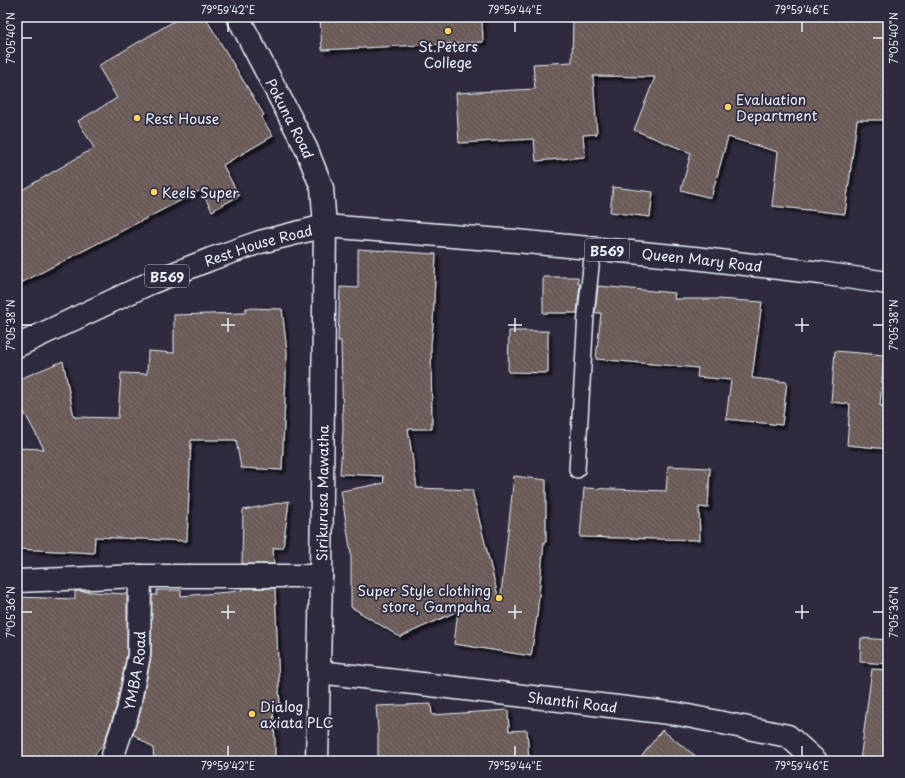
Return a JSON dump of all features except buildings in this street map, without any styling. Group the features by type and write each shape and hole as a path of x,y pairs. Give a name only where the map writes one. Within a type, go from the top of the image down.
{"street":[{"name":"Pokuna Road","path":"238,17 306,148 322,188 325,226"},
{"name":"Queen Mary Road","path":"325,226 593,248 820,273 888,283"},
{"name":"Rest House Road","path":"17,346 170,275 260,242 325,226"},
{"name":"Sirikurusa Mawatha","path":"317,761 321,576 325,226"},
{"path":"17,581 140,576 321,576"},
{"name":"YMBA Road","path":"111,761 128,711 139,655 140,576"},
{"name":"Shanthi Road","path":"318,672 678,714 788,736 816,761"}],"lane":[{"path":"577,470 586,314 593,248"}],"place":[{"name":"St.Peters College","path":"448,31"},
{"name":"Evaluation Department","path":"728,107"},
{"name":"Rest House","path":"137,118"},
{"name":"Keels Super","path":"154,192"},
{"name":"Super Style clothing store, Gampaha","path":"499,598"},
{"name":"Dialog axiata PLC","path":"252,714"}]}
